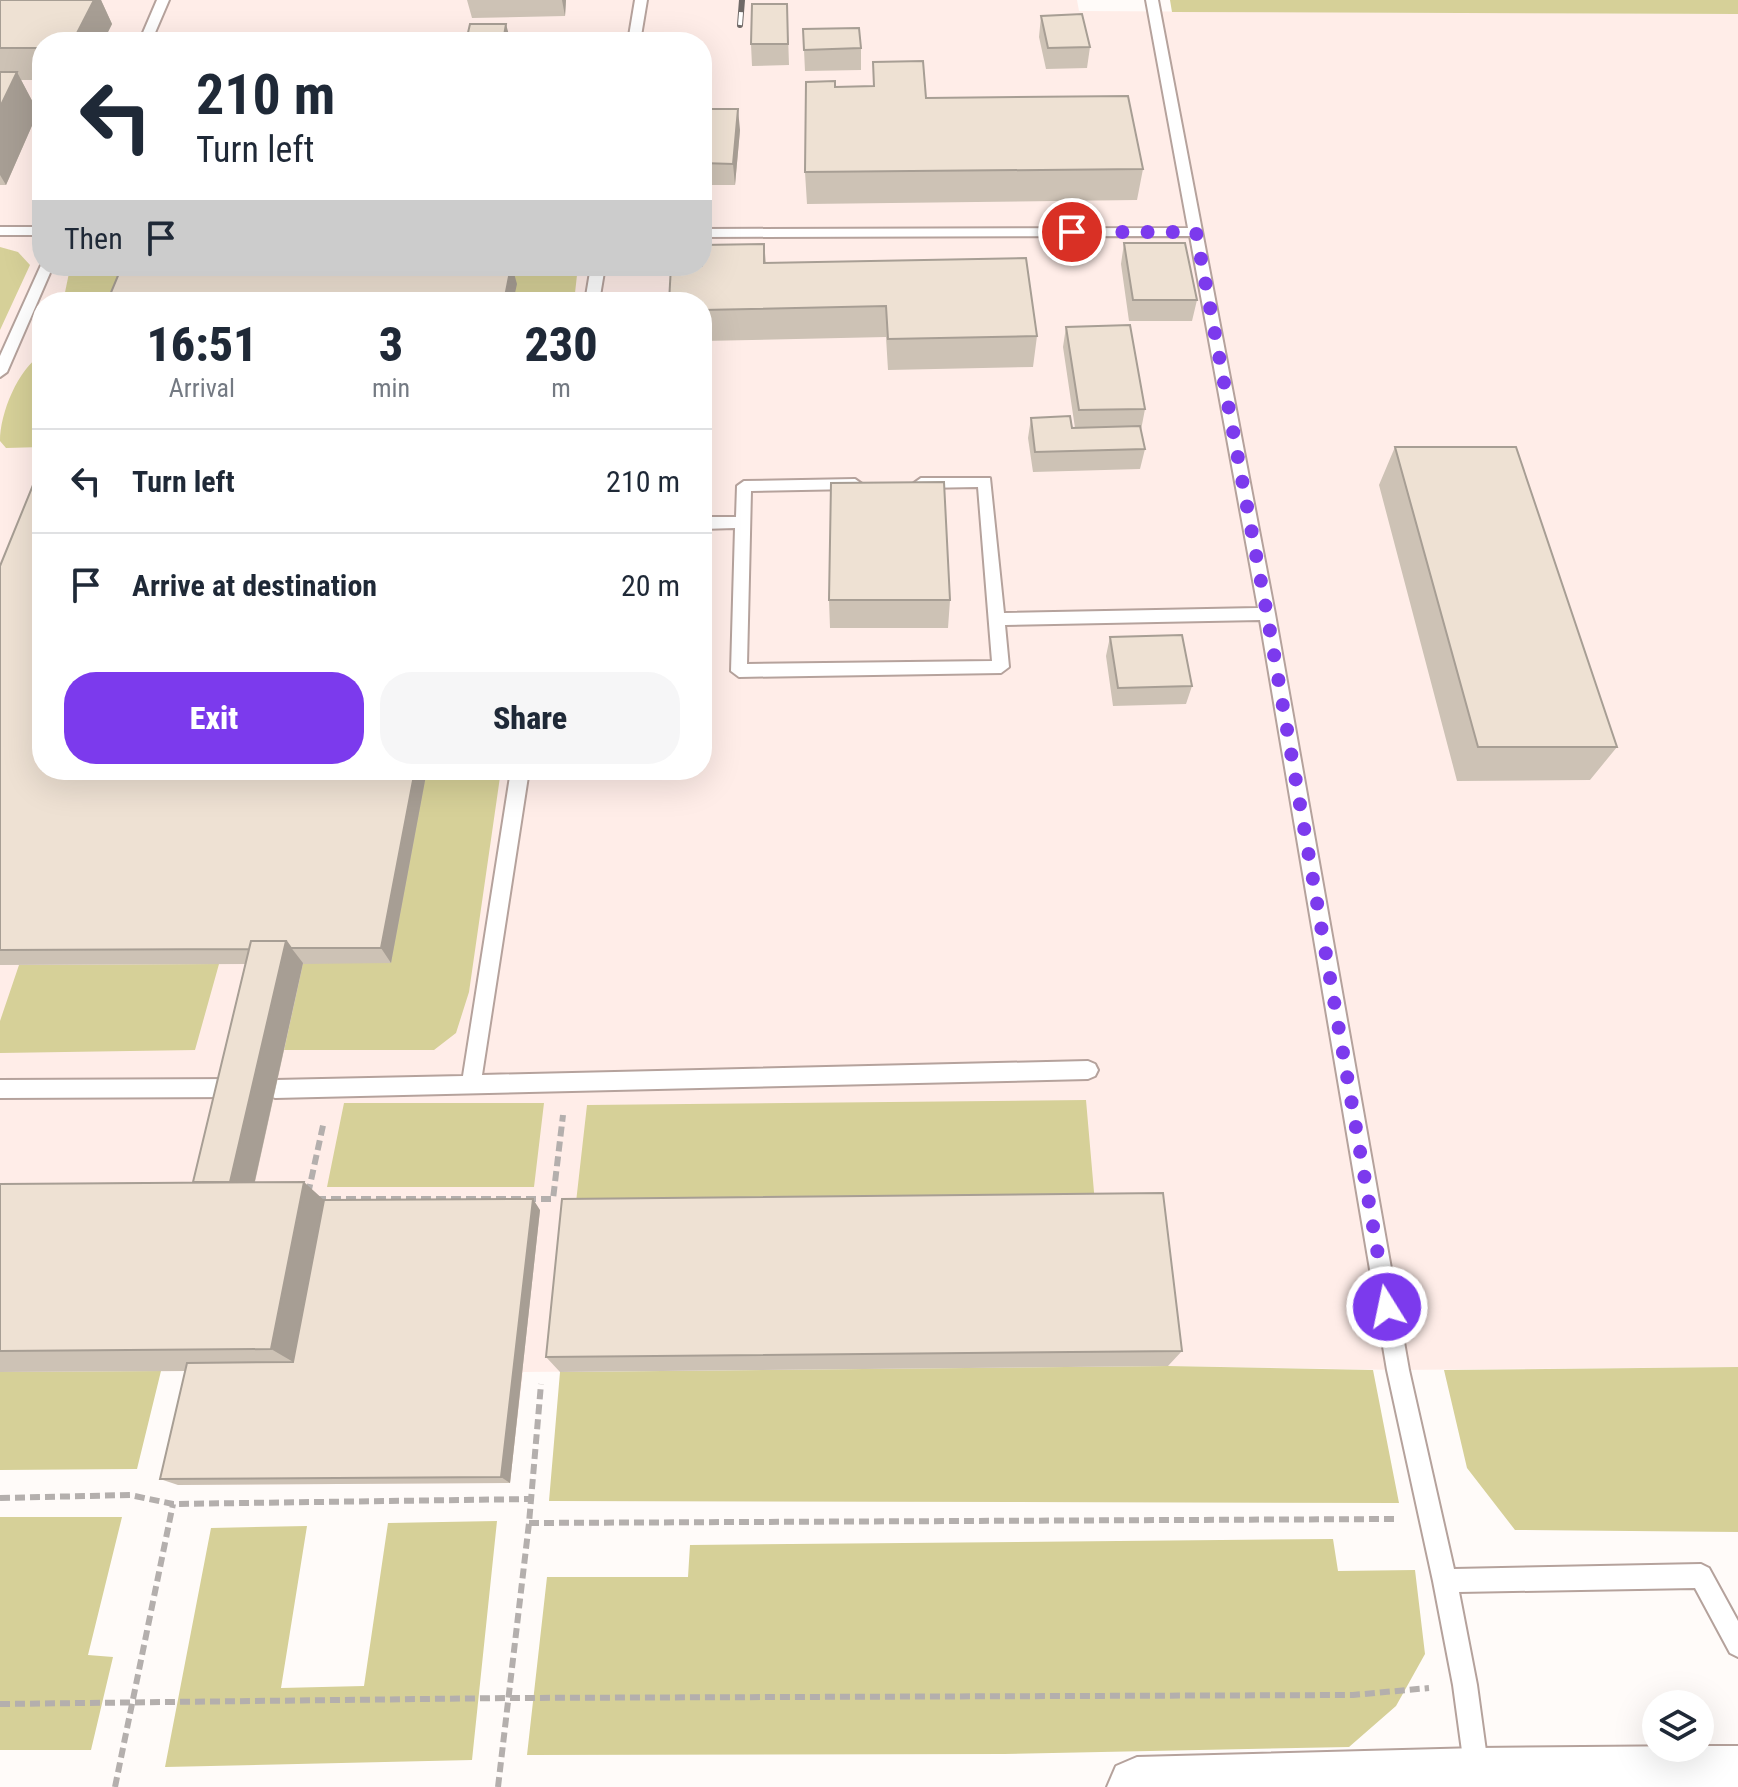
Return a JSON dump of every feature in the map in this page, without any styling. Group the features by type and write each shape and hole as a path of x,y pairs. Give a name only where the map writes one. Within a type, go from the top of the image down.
{"street":[{"path":"1137,1787 1478,1778 1738,1776"}],"lane":[{"path":"149,32 163,0"},
{"path":"636,32 641,0"},
{"path":"1152,0 1267,614 1398,1370 1445,1581 1465,1685 1478,1778"},
{"path":"0,231 32,231"},
{"path":"712,233 1196,232"},
{"path":"0,372 32,298"},
{"path":"865,484 744,486 739,671 1001,667 985,482 910,483"},
{"path":"712,523 743,522"},
{"path":"997,619 1267,614"},
{"path":"471,1084 518,780"},
{"path":"275,1089 1088,1070"},
{"path":"0,1089 240,1088"},
{"path":"1445,1581 1701,1576 1738,1645"}],"path":[{"path":"332,1087 307,1199 553,1199 566,1082"},
{"path":"498,1787 529,1523 541,1384"},
{"path":"0,1498 130,1495 173,1504 531,1499"},
{"path":"115,1787 173,1504"},
{"path":"529,1523 1431,1519"},
{"path":"0,1704 508,1698 1353,1695 1465,1685"}],"shaded area":[{"path":"0,0 1077,0 1079,11 1738,14 1738,1367 1398,1370 1168,1366 523,1372 510,1483 178,1485 202,1371 0,1372"},
{"path":"1170,0 1738,0 1738,14 1172,12"},
{"path":"0,247 18,252 30,265 0,330"},
{"path":"68,276 137,276 131,292 65,292"},
{"path":"474,276 577,276 575,292 498,292"},
{"path":"32,362 32,447 6,448 0,441 3,418 25,370"},
{"path":"421,780 500,780 469,992 456,1033 434,1050 284,1050 303,963"},
{"path":"219,964 195,1050 0,1053 0,1021 19,965"},
{"path":"1086,1100 1096,1215 574,1220 587,1105"},
{"path":"344,1103 544,1103 534,1187 327,1187"},
{"path":"1168,1366 1373,1370 1399,1503 549,1501 560,1372"},
{"path":"1738,1367 1738,1532 1515,1530 1467,1468 1444,1370"},
{"path":"161,1371 137,1469 0,1470 0,1372"},
{"path":"0,1517 122,1517 88,1655 113,1657 91,1750 0,1750"},
{"path":"497,1521 472,1760 165,1767 211,1528 307,1526 281,1688 364,1686 388,1523"},
{"path":"1333,1539 1338,1571 1415,1570 1425,1654 1396,1706 1349,1747 1004,1754 527,1755 547,1577 688,1577 690,1545"}],"building":[{"path":"0,0 94,0 78,32 32,32 32,48 0,48"},
{"path":"752,4 787,4 788,44 751,44"},
{"path":"1082,14 1090,47 1048,48 1041,16"},
{"path":"470,24 506,24 505,32 468,32"},
{"path":"859,28 861,48 804,50 803,29"},
{"path":"923,61 926,98 1128,96 1143,169 805,172 806,82 835,81 835,87 874,86 873,62"},
{"path":"0,72 17,72 0,107"},
{"path":"712,109 738,109 733,164 712,163"},
{"path":"1124,243 1185,243 1197,300 1133,300"},
{"path":"764,244 764,263 1026,258 1037,336 888,339 886,306 712,310 712,292 670,292 670,276 712,276 712,245"},
{"path":"118,276 509,276 506,292 111,292"},
{"path":"1130,325 1145,409 1079,410 1066,327"},
{"path":"1070,416 1072,428 1140,426 1145,449 1035,452 1031,418"},
{"path":"1395,447 1516,447 1617,747 1478,747"},
{"path":"944,482 950,600 829,600 831,483"},
{"path":"32,488 32,780 413,780 381,948 291,948 286,941 251,941 249,949 0,950 0,566"},
{"path":"1182,635 1192,686 1118,688 1110,637"},
{"path":"251,941 286,941 230,1182 193,1182"},
{"path":"304,1182 271,1349 0,1351 0,1184"},
{"path":"1163,1193 1182,1351 546,1357 562,1199"},
{"path":"533,1199 501,1477 160,1479 187,1363 293,1362 324,1200"}],"railway":[{"path":"740,25 742,0"}],"route":[{"path":"1072,232 1196,232 1267,614 1387,1307"}]}
